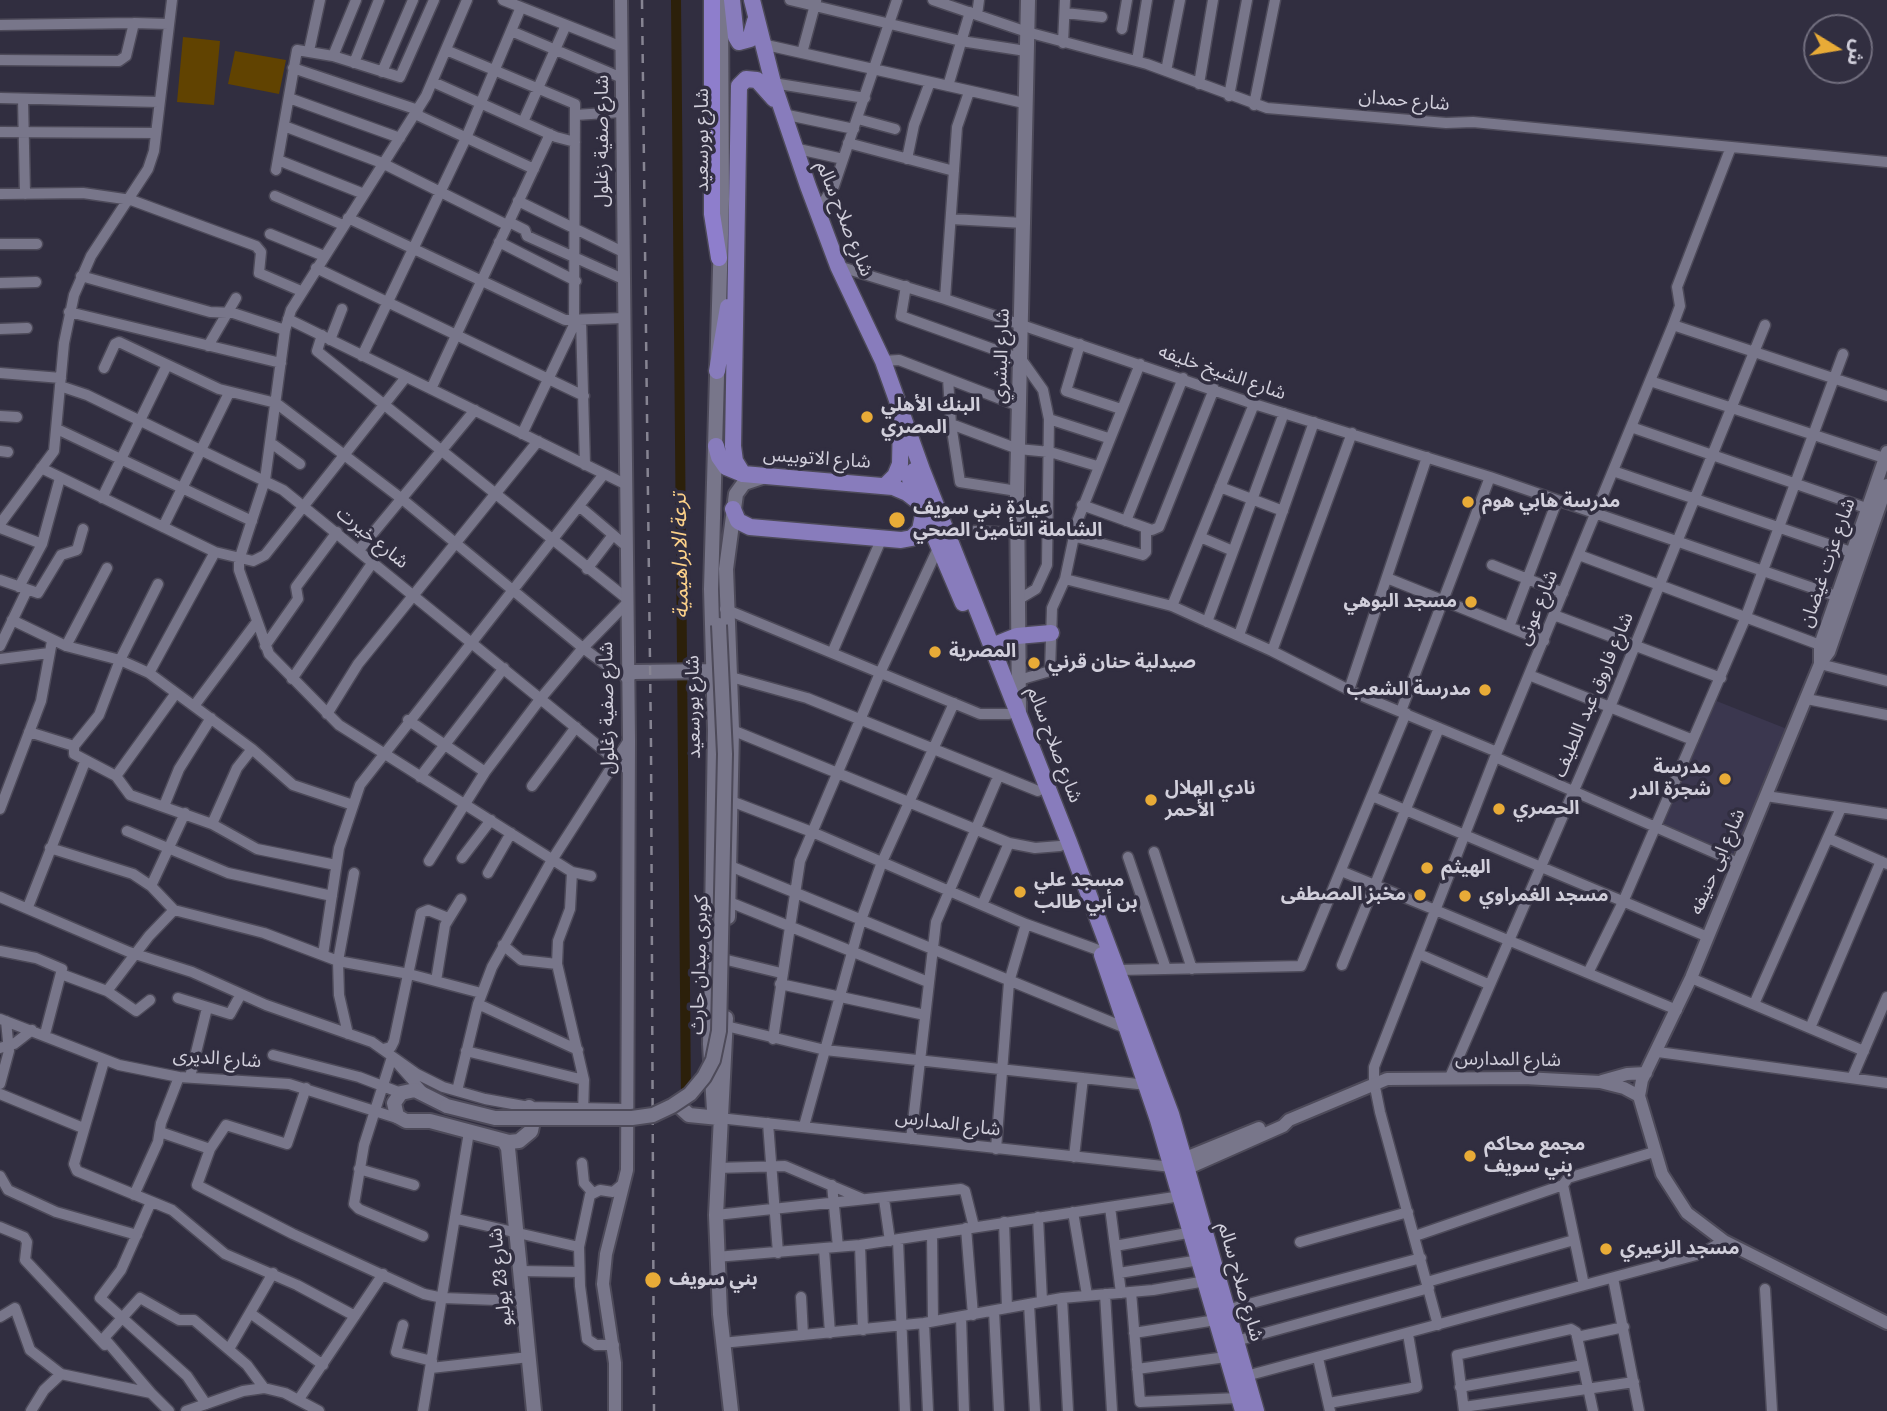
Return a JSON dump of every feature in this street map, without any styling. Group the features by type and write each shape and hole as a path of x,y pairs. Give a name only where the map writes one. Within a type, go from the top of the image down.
{"highway":[{"path":"712,0 712,214 719,258"}],"main road":[{"name":"شارع بورسعيد","path":"721,0 722,174 711,589 713,671 710,1070 717,1168 716,1258 722,1343 731,1411"},
{"path":"732,0 736,37 739,42 750,39 756,18"},
{"name":"شارع صلاح سالم","path":"752,0 773,83 817,212 838,266 883,360 944,540 1119,970 1171,1114 1180,1165 1221,1315 1226,1357 1241,1405"},
{"name":"شارع البشري","path":"1014,713 1019,680 1016,601 1017,491 1023,324 1024,103 1028,0"},
{"name":"شارع صلاح سالم","path":"743,474 735,461 733,446 739,86 746,79 757,79 782,110"},
{"path":"717,371 723,325 735,281"},
{"path":"885,486 895,476 900,464 901,411"},
{"name":"شارع الاتوبيس","path":"716,446 722,463 743,474 885,486 907,493 923,508"},
{"name":"شارع صلاح سالم","path":"922,470 914,471 910,479 923,508 944,540 992,646 1038,791 1101,951 1147,1085 1180,1165 1181,1196 1206,1281 1236,1341 1256,1411"},
{"name":"شارع بورسعيد","path":"714,1118 726,1026 730,866 732,730 725,609 726,559 733,509 739,488 749,480 762,477"},
{"path":"714,510 720,500 729,502 738,521 750,527 906,540 916,534 924,519 923,508"},
{"name":"كوبرى ميدان حارث","path":"422,1092 447,1107 495,1118 642,1117 682,1101 698,1086 709,1069 719,1031 724,754 719,625 711,589"},
{"path":"992,646 1017,636 1051,633"},
{"path":"627,676 633,672 713,671"},
{"path":"711,898 717,904 729,902"},
{"path":"401,1119 394,1103 401,1093 422,1092"},
{"path":"677,1104 689,1115 714,1118"},
{"path":"504,1141 524,1139 534,1123 529,1107"},
{"name":"شارع الديرى","path":"401,1119 430,1121 504,1141"},
{"name":"شارع 23 يوليو","path":"504,1141 508,1148 534,1411"}],"street":[{"path":"42,544 0,526 54,451 69,312 81,276 148,169 156,133 172,0"},
{"path":"309,51 320,0"},
{"path":"333,56 356,0"},
{"path":"354,63 379,0"},
{"path":"382,72 413,0"},
{"path":"364,194 277,165 297,50 333,56 398,78 402,76 434,0"},
{"path":"467,0 433,82 302,291 286,324 265,480 239,560 240,575 265,646 275,663 327,714 383,755 552,860 572,872 591,876"},
{"path":"503,0 622,47"},
{"name":"شارع صفية زغلول","path":"615,1411 614,1345 604,1298 604,1269 626,1180 627,1115 629,740 621,0"},
{"path":"790,0 816,3 961,41 1026,51"},
{"path":"817,212 834,186 876,69 897,0"},
{"path":"948,86 961,41 979,0"},
{"path":"1063,43 1065,0"},
{"path":"1122,29 1126,0"},
{"path":"1137,61 1147,0"},
{"path":"1166,71 1180,0"},
{"path":"1199,84 1213,0"},
{"path":"1229,96 1247,0"},
{"path":"1254,105 1274,0"},
{"name":"شارع حمدان","path":"939,1 1063,43 1137,61 1254,105 1887,162"},
{"path":"802,53 816,3"},
{"path":"362,356 466,138 520,7"},
{"path":"1065,13 1102,17"},
{"path":"0,60 119,61 126,55 134,23"},
{"path":"0,25 168,24"},
{"path":"523,122 566,25"},
{"path":"511,31 622,78"},
{"path":"762,44 1024,103"},
{"path":"446,50 573,101 576,281 584,396 585,465"},
{"path":"293,68 416,112 534,169"},
{"path":"433,82 550,134 575,142"},
{"path":"906,159 914,125 930,82"},
{"path":"773,83 865,99"},
{"path":"945,299 957,127 969,92"},
{"path":"0,98 159,102"},
{"path":"289,98 400,138"},
{"path":"23,99 25,194"},
{"path":"782,110 895,129"},
{"path":"575,115 622,113"},
{"path":"284,126 382,163 525,230 526,236 623,279"},
{"path":"0,132 156,133"},
{"path":"431,389 550,134"},
{"path":"848,143 954,171"},
{"name":"شارع عونى","path":"1374,1082 1376,1060 1496,755 1673,325 1680,306 1678,283 1731,147"},
{"path":"794,148 843,159"},
{"path":"0,194 83,193 131,200 257,246 261,252 259,273 302,291"},
{"path":"275,196 413,248 565,320 624,318"},
{"path":"518,201 623,252"},
{"path":"951,219 1024,223"},
{"path":"270,234 324,256"},
{"path":"499,242 576,281"},
{"path":"0,244 37,244"},
{"name":"شارع الشيخ خليفه","path":"838,266 1023,324 1254,404 1490,477 1836,596"},
{"path":"316,268 584,396"},
{"path":"81,276 210,312 227,312 286,324 326,337 625,484"},
{"path":"0,283 36,282"},
{"path":"906,286 900,311 902,317 1021,359 1040,383 1049,419 1047,565 1036,589 1016,601"},
{"path":"208,346 236,298"},
{"path":"342,309 317,351 626,601 541,698 485,772 429,861"},
{"path":"69,312 281,363"},
{"path":"522,434 578,321"},
{"path":"1673,325 1887,396"},
{"name":"شارع فاروق عبد اللطيف","path":"1450,1077 1610,707 1765,325"},
{"path":"0,329 27,328"},
{"path":"104,368 115,344 119,342 229,393 276,403 402,499 583,648 617,673 627,676"},
{"path":"1080,344 1066,391 1121,409"},
{"path":"1588,973 1623,902 1721,678 1797,484 1843,354"},
{"path":"883,360 899,360 1019,406"},
{"path":"1019,680 1049,673 1052,608 1065,579 1082,505 1140,364"},
{"path":"102,498 167,365"},
{"name":"شارع خيرت","path":"0,373 60,382 265,480 337,532 628,770"},
{"path":"41,468 215,552 239,560 253,561 265,555 406,377"},
{"path":"1126,521 1183,378"},
{"path":"948,379 951,425 960,482 1017,491"},
{"path":"1650,381 1814,436 1886,455"},
{"path":"1082,505 1146,528 1154,530 1160,526 1214,389"},
{"path":"163,527 229,393"},
{"path":"1172,606 1254,404"},
{"path":"359,551 475,410"},
{"path":"1207,622 1284,413"},
{"path":"0,416 16,418"},
{"path":"1049,419 1108,438"},
{"path":"1239,635 1314,422"},
{"path":"951,425 1018,449 1050,452 1097,466"},
{"path":"1631,427 1866,508"},
{"path":"57,429 252,521"},
{"path":"1272,651 1352,433"},
{"path":"327,714 358,664 538,441"},
{"path":"271,443 300,464"},
{"name":"شارع عزت غيضان","path":"1820,664 1820,646 1886,455"},
{"path":"1349,690 1427,457"},
{"path":"1613,471 1851,551"},
{"path":"323,955 336,865 360,785 408,720 604,474"},
{"path":"1119,970 1301,966 1372,796 1441,600 1490,477"},
{"path":"0,646 42,544 60,478"},
{"name":"شارع عزت غيضان","path":"1820,664 1829,652 1884,503 1887,485"},
{"path":"1220,487 1283,511"},
{"path":"1509,627 1557,501"},
{"path":"579,506 625,545"},
{"path":"1073,536 1143,555 1146,552 1146,528"},
{"path":"0,580 38,593 61,555 77,550 83,529"},
{"path":"773,1039 800,861 880,673 944,540 975,531 1017,533"},
{"path":"265,646 298,599 296,587 337,532"},
{"path":"587,569 612,535"},
{"path":"1200,537 1233,551"},
{"path":"832,653 881,540"},
{"path":"149,673 215,552"},
{"path":"1579,555 1820,646"},
{"path":"292,679 373,562"},
{"path":"1492,565 1563,593"},
{"path":"66,646 107,568"},
{"path":"1387,578 1544,641"},
{"path":"1065,579 1172,606 1239,635 1349,690 1439,727 1572,793 1738,863"},
{"path":"158,584 120,660 99,715 74,746 74,754 116,776 130,795 212,824 257,849 336,865"},
{"path":"725,609 980,714 1014,713"},
{"path":"1554,615 1721,678"},
{"path":"12,620 66,646 120,660 149,673 252,748 293,785 353,805"},
{"path":"194,706 256,623"},
{"path":"0,809 41,701 52,640"},
{"path":"0,659 49,653"},
{"path":"1820,664 1887,681"},
{"name":"شارع ابى حنيفه","path":"1639,1096 1646,1073 1691,978 1820,664"},
{"path":"420,777 503,667"},
{"path":"1530,675 1693,740"},
{"path":"731,677 794,693 1038,791"},
{"path":"116,776 176,693"},
{"path":"1807,699 1887,715"},
{"path":"804,1126 861,920 882,862 954,703"},
{"path":"164,806 179,769 211,719"},
{"path":"408,720 485,772"},
{"path":"532,786 576,727"},
{"path":"1342,965 1439,727"},
{"path":"732,730 1009,843 1028,848 1060,846"},
{"path":"29,732 74,746"},
{"path":"457,1091 480,998 503,945 552,860 629,740"},
{"path":"212,824 237,768 252,748"},
{"path":"28,907 85,762"},
{"path":"911,1139 936,922 998,776"},
{"path":"1372,796 1708,937"},
{"path":"1766,796 1887,814"},
{"path":"731,801 812,832 1026,924 1101,951"},
{"path":"1754,1004 1841,808"},
{"path":"151,886 171,849 185,813"},
{"path":"462,858 491,820"},
{"path":"127,831 252,881 332,896"},
{"path":"488,873 511,833"},
{"path":"1810,1028 1884,863 1828,838"},
{"path":"982,905 1009,843"},
{"path":"50,848 120,868 151,886 174,910 251,929 338,961 436,981 480,998 578,1050"},
{"path":"1154,852 1192,970"},
{"path":"1128,857 1166,969"},
{"path":"730,866 1128,1030"},
{"path":"1341,871 1677,1010"},
{"path":"572,872 569,909 558,941 557,964 584,1080 583,1122"},
{"path":"348,1034 339,995 338,961 354,873"},
{"path":"0,897 135,954 192,972 241,994 348,1034 383,1049 392,1058 430,1081 457,1091 529,1107 627,1115"},
{"path":"436,981 442,935 448,918 461,899"},
{"path":"729,902 928,982"},
{"path":"107,991 174,910"},
{"path":"383,1049 391,1046 394,1041 422,911 448,918"},
{"path":"996,1149 1009,982 1026,924"},
{"path":"503,945 522,960 557,964"},
{"path":"0,951 43,960 61,968 46,1034"},
{"path":"1419,954 1488,984"},
{"path":"727,960 839,996 925,1015"},
{"path":"61,974 107,991 136,1011 150,1000"},
{"path":"1691,978 1864,1051"},
{"path":"178,998 232,1013 241,994"},
{"path":"1852,1078 1887,997"},
{"path":"190,1077 207,1008"},
{"path":"0,1084 9,1055 4,1047 3,1020"},
{"name":"شارع الديرى","path":"3,1020 46,1034 104,1060 179,1077 274,1082 306,1088 401,1119"},
{"path":"726,1026 825,1050 1147,1085"},
{"path":"4,1047 32,1030"},
{"path":"467,1051 584,1080"},
{"path":"1658,1052 1887,1083"},
{"path":"273,1055 382,1085 401,1093"},
{"path":"392,1058 374,1110 359,1169 355,1207 422,1236"},
{"name":"كوبرى ميدان حارث","path":"392,1058 422,1092"},
{"path":"104,1060 74,1164 77,1171 172,1210 226,1254 273,1273 355,1316"},
{"name":"شارع المدارس","path":"1600,1082 1618,1075 1646,1073"},
{"path":"134,1195 158,1142 179,1077"},
{"path":"1074,1157 1083,1078"},
{"name":"شارع المدارس","path":"714,1118 1074,1157 1180,1165 1283,1126 1289,1120 1374,1082 1394,1078 1600,1082 1624,1088 1639,1096"},
{"path":"1374,1082 1438,1325"},
{"path":"306,1088 287,1144 226,1125 210,1149 198,1186 293,1234 424,1294 443,1298 523,1301"},
{"path":"0,1094 83,1128"},
{"path":"1639,1096 1662,1174 1687,1213 1724,1241 1887,1323"},
{"path":"534,1123 583,1122 627,1115"},
{"path":"768,1124 778,1253"},
{"path":"160,1132 210,1149"},
{"path":"424,1411 469,1132"},
{"path":"1415,1236 1563,1185 1568,1178 1654,1152"},
{"path":"582,1163 584,1183 593,1193"},
{"path":"717,1168 772,1165 791,1168 867,1201"},
{"path":"359,1169 414,1185"},
{"path":"0,1176 8,1190 44,1206 85,1222 137,1235"},
{"path":"593,1193 617,1190 626,1180"},
{"path":"832,1185 838,1247"},
{"path":"1563,1185 1584,1286"},
{"path":"716,1215 963,1189 970,1227 973,1315"},
{"path":"593,1193 584,1216 579,1247 579,1272 587,1339 596,1345 614,1345"},
{"path":"716,1258 860,1245 1181,1196"},
{"path":"884,1199 894,1240 905,1411"},
{"path":"151,1202 121,1270 100,1298 187,1376 206,1404"},
{"path":"1110,1206 1119,1273 1126,1292 1134,1333 1142,1402 1241,1405"},
{"path":"1073,1212 1087,1295"},
{"path":"1300,1242 1408,1212"},
{"path":"1038,1217 1042,1301"},
{"path":"457,1219 579,1247"},
{"path":"1004,1222 1007,1308"},
{"path":"0,1227 23,1237 27,1242 25,1260 169,1411"},
{"path":"1115,1246 1193,1232"},
{"path":"928,1411 932,1234"},
{"path":"1236,1341 1574,1241"},
{"path":"1246,1376 1700,1254 1724,1241"},
{"path":"860,1245 863,1329"},
{"path":"824,1248 830,1333"},
{"path":"1134,1333 1221,1315 1421,1258"},
{"path":"1119,1273 1200,1260"},
{"path":"520,1271 579,1272"},
{"path":"229,1349 273,1273"},
{"path":"299,1399 383,1274"},
{"path":"1613,1278 1639,1411"},
{"path":"722,1343 929,1322 1062,1298 1206,1281"},
{"path":"1765,1289 1772,1411"},
{"path":"1105,1294 1112,1411"},
{"path":"151,1393 104,1338 136,1300 142,1297 179,1320 194,1320 253,1371 264,1388"},
{"path":"801,1297 803,1335"},
{"path":"1062,1298 1068,1411"},
{"path":"1029,1304 1035,1411"},
{"path":"0,1317 15,1308 30,1350 61,1374 151,1393"},
{"path":"994,1311 999,1411"},
{"path":"250,1313 323,1365"},
{"path":"961,1317 964,1411"},
{"path":"403,1325 396,1352 431,1364 528,1357"},
{"path":"1577,1337 1624,1327"},
{"path":"1593,1411 1588,1389 1577,1337 1571,1329 1459,1353 1455,1359 1464,1409 1588,1389 1634,1382"},
{"path":"1318,1358 1330,1407 1417,1387 1408,1334"},
{"path":"1137,1369 1226,1357"},
{"path":"1460,1387 1583,1365"},
{"path":"31,1411 44,1390 61,1374"},
{"path":"186,1411 243,1391 264,1388 299,1399 319,1411"}],"shaded area":[{"path":"183,37 220,41 214,105 177,102"},
{"path":"235,51 286,60 279,94 228,84"},
{"name":"مدرسة شجرة الدر","path":"1714,700 1792,731 1737,862 1656,827"}],"waterway":[{"name":"ترعة الابراهيمية","path":"676,0 686,1098"}],"railway":[{"path":"642,0 651,745 654,1411"}],"place":[{"name":"البنك الأهلي المصري","path":"867,417"},
{"name":"مدرسة هابي هوم","path":"1468,502"},
{"name":"عيادة بني سويف الشاملة التأمين الصحي","path":"897,520"},
{"name":"مسجد البوهي","path":"1471,602"},
{"name":"المصرية","path":"935,652"},
{"name":"صيدلية حنان قرني","path":"1034,663"},
{"name":"مدرسة الشعب","path":"1485,690"},
{"name":"مدرسة شجرة الدر","path":"1725,779"},
{"name":"نادي الهلال الأحمر","path":"1151,800"},
{"name":"الحصري","path":"1499,809"},
{"name":"الهيثم","path":"1427,868"},
{"name":"مسجد علي بن أبي طالب","path":"1020,892"},
{"name":"مخبز المصطفى","path":"1420,895"},
{"name":"مسجد الغمراوي","path":"1465,896"},
{"name":"مجمع محاكم بني سويف","path":"1470,1156"},
{"name":"مسجد الزعيري","path":"1606,1249"},
{"name":"بني سويف","path":"653,1280"}]}
